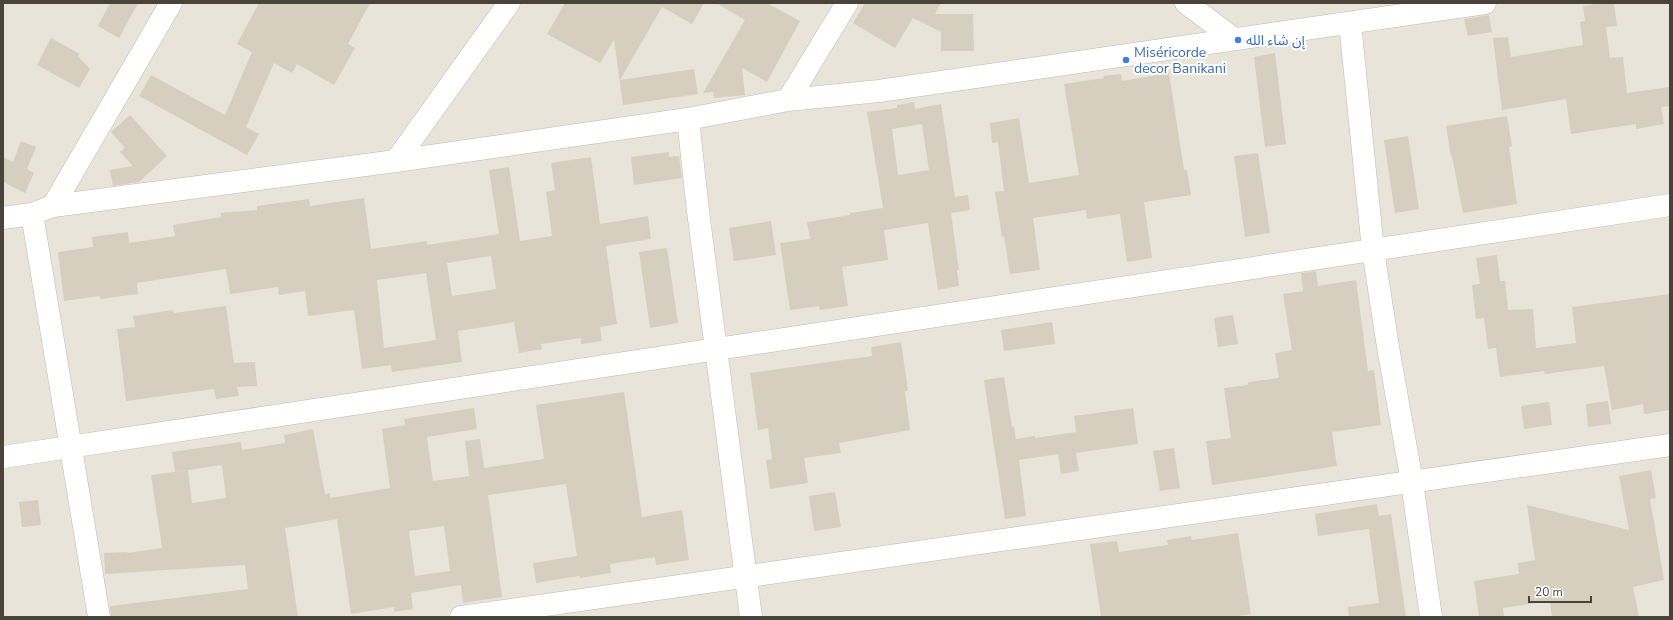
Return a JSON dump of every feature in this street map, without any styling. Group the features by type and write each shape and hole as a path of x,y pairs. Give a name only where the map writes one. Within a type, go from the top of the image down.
{"street":[{"path":"53,206 171,3"},
{"path":"396,161 509,3"},
{"path":"788,100 847,3"},
{"path":"1186,3 1234,39"},
{"path":"3,218 32,214 53,206 396,161 688,119 788,100 879,91 1485,3"},
{"path":"1350,23 1373,250 1388,347 1412,482 1431,617"},
{"path":"688,119 698,211 751,617"},
{"path":"3,457 1670,204"},
{"path":"32,214 99,617"},
{"path":"461,617 1670,445"}],"shaded area":[{"path":"3,3 1670,3 1670,617 3,617"}],"building":[{"path":"110,3 138,3 119,38 98,26"},
{"path":"259,3 370,3 348,44 355,48 334,85 297,64 292,73 274,63 246,127 259,134 247,155 139,96 151,75 225,115 252,52 237,44"},
{"path":"565,3 704,3 692,24 662,7 620,80 694,69 698,94 623,105 614,40 600,63 547,34"},
{"path":"716,3 767,3 800,21 767,82 742,68 745,95 714,98 713,92 703,93 745,20"},
{"path":"865,3 941,3 935,14 973,14 974,51 941,51 941,32 913,18 895,48 853,23"},
{"path":"1614,3 1617,26 1606,27 1610,58 1623,57 1627,93 1670,87 1670,106 1661,107 1664,124 1636,129 1636,124 1571,134 1566,99 1502,110 1493,38 1508,37 1511,57 1583,45 1580,22 1585,21 1583,6"},
{"path":"1489,15 1492,32 1468,36 1464,19"},
{"path":"51,38 80,54 78,56 90,69 79,88 37,65"},
{"path":"1275,53 1286,144 1265,147 1254,57"},
{"path":"1169,73 1184,170 1187,170 1191,195 1144,202 1152,258 1127,262 1120,214 1087,219 1086,210 1033,218 1040,270 1010,274 1004,236 1002,237 995,192 1004,191 998,142 992,143 990,123 1019,118 1029,183 1079,175 1064,84 1121,74 1122,81"},
{"path":"914,102 915,109 941,104 955,197 968,195 970,210 951,213 959,270 957,270 959,286 938,290 928,223 884,230 888,260 842,267 848,306 820,310 819,306 790,310 780,243 810,239 807,222 883,208 867,112 897,108 897,105","holes":["922,124 929,170 898,175 892,129"]},
{"path":"130,115 167,156 139,182 113,186 110,170 133,166 120,152 125,148 111,132"},
{"path":"1507,116 1512,146 1509,147 1517,204 1463,213 1446,126"},
{"path":"1408,136 1419,209 1395,213 1384,140"},
{"path":"21,141 36,147 27,169 34,173 25,193 3,182 3,157 13,162"},
{"path":"669,152 669,157 679,156 682,178 634,185 631,157"},
{"path":"1258,153 1270,233 1245,237 1234,156"},
{"path":"591,157 600,224 648,216 651,239 606,246 617,324 600,327 602,341 581,344 581,338 541,344 542,349 519,353 514,322 458,331 462,362 392,372 391,365 362,369 354,310 308,316 305,291 279,295 278,287 230,294 226,269 137,283 138,294 100,299 100,296 64,301 58,252 93,247 92,237 128,232 129,243 175,236 173,225 221,217 221,213 257,210 257,206 309,199 310,206 364,198 371,249 427,241 427,245 499,234 489,170 509,167 520,241 552,236 546,192 555,190 551,163","holes":["491,256 496,289 452,296 447,263","426,273 436,340 384,348 377,280"]},
{"path":"771,221 776,255 734,261 729,228"},
{"path":"667,248 678,323 650,328 639,252"},
{"path":"1497,255 1500,281 1505,281 1508,310 1533,309 1536,348 1576,343 1572,307 1670,294 1670,410 1644,414 1643,404 1612,410 1604,366 1545,374 1544,371 1500,377 1496,348 1488,349 1484,318 1476,319 1472,285 1480,284 1476,258"},
{"path":"1316,271 1318,286 1356,280 1368,371 1374,370 1381,425 1332,432 1337,466 1212,485 1206,441 1231,438 1224,388 1248,385 1248,382 1279,378 1275,353 1292,350 1283,294 1303,291 1301,273"},
{"path":"226,306 234,363 255,362 257,386 237,387 239,396 216,399 214,389 126,401 117,329 135,327 133,316 173,310 174,313"},
{"path":"1233,315 1238,344 1218,347 1214,318"},
{"path":"1052,322 1055,344 1004,351 1001,330"},
{"path":"901,342 908,391 905,391 910,430 839,443 841,453 804,458 808,483 770,489 766,460 772,459 768,428 758,430 750,373 872,356 871,347"},
{"path":"1004,377 1012,427 1014,427 1016,439 1035,436 1035,438 1076,432 1074,416 1133,408 1138,444 1076,453 1079,471 1061,474 1058,454 1019,460 1026,516 1005,519 984,380"},
{"path":"624,392 642,517 682,510 689,560 656,565 655,557 610,564 611,573 580,578 579,576 536,583 533,563 577,556 566,484 488,495 502,597 463,603 461,585 411,593 413,609 394,612 394,607 351,614 337,519 285,528 298,617 111,617 110,606 248,589 245,565 105,574 104,553 127,553 162,548 151,475 175,472 172,452 241,442 242,450 285,443 284,435 313,429 325,494 330,493 330,498 390,488 382,429 405,425 404,419 474,408 477,429 427,437 433,481 469,476 465,441 480,439 484,468 544,459 536,405","holes":["222,465 226,498 192,503 188,470","444,526 450,571 415,576 409,531"]},
{"path":"1608,401 1611,424 1588,427 1586,404"},
{"path":"1549,402 1552,425 1524,429 1521,406"},
{"path":"1174,448 1180,488 1160,491 1153,451"},
{"path":"1651,470 1656,498 1650,499 1664,580 1633,587 1639,617 1552,617 1550,601 1503,608 1504,617 1479,617 1474,581 1519,574 1518,563 1535,560 1527,505 1629,530 1619,476"},
{"path":"835,492 841,527 814,531 809,496"},
{"path":"38,500 41,525 22,527 19,502"},
{"path":"1377,504 1379,516 1391,514 1406,617 1349,617 1348,607 1379,603 1369,529 1318,536 1315,514"},
{"path":"1238,533 1251,614 1231,617 1101,617 1090,544 1117,541 1119,552 1168,545 1167,540 1191,536 1192,540"}],"place":[{"name":"إن شاء الله","path":"1238,40"},
{"name":"Miséricorde decor Banikani","path":"1126,60"}]}
